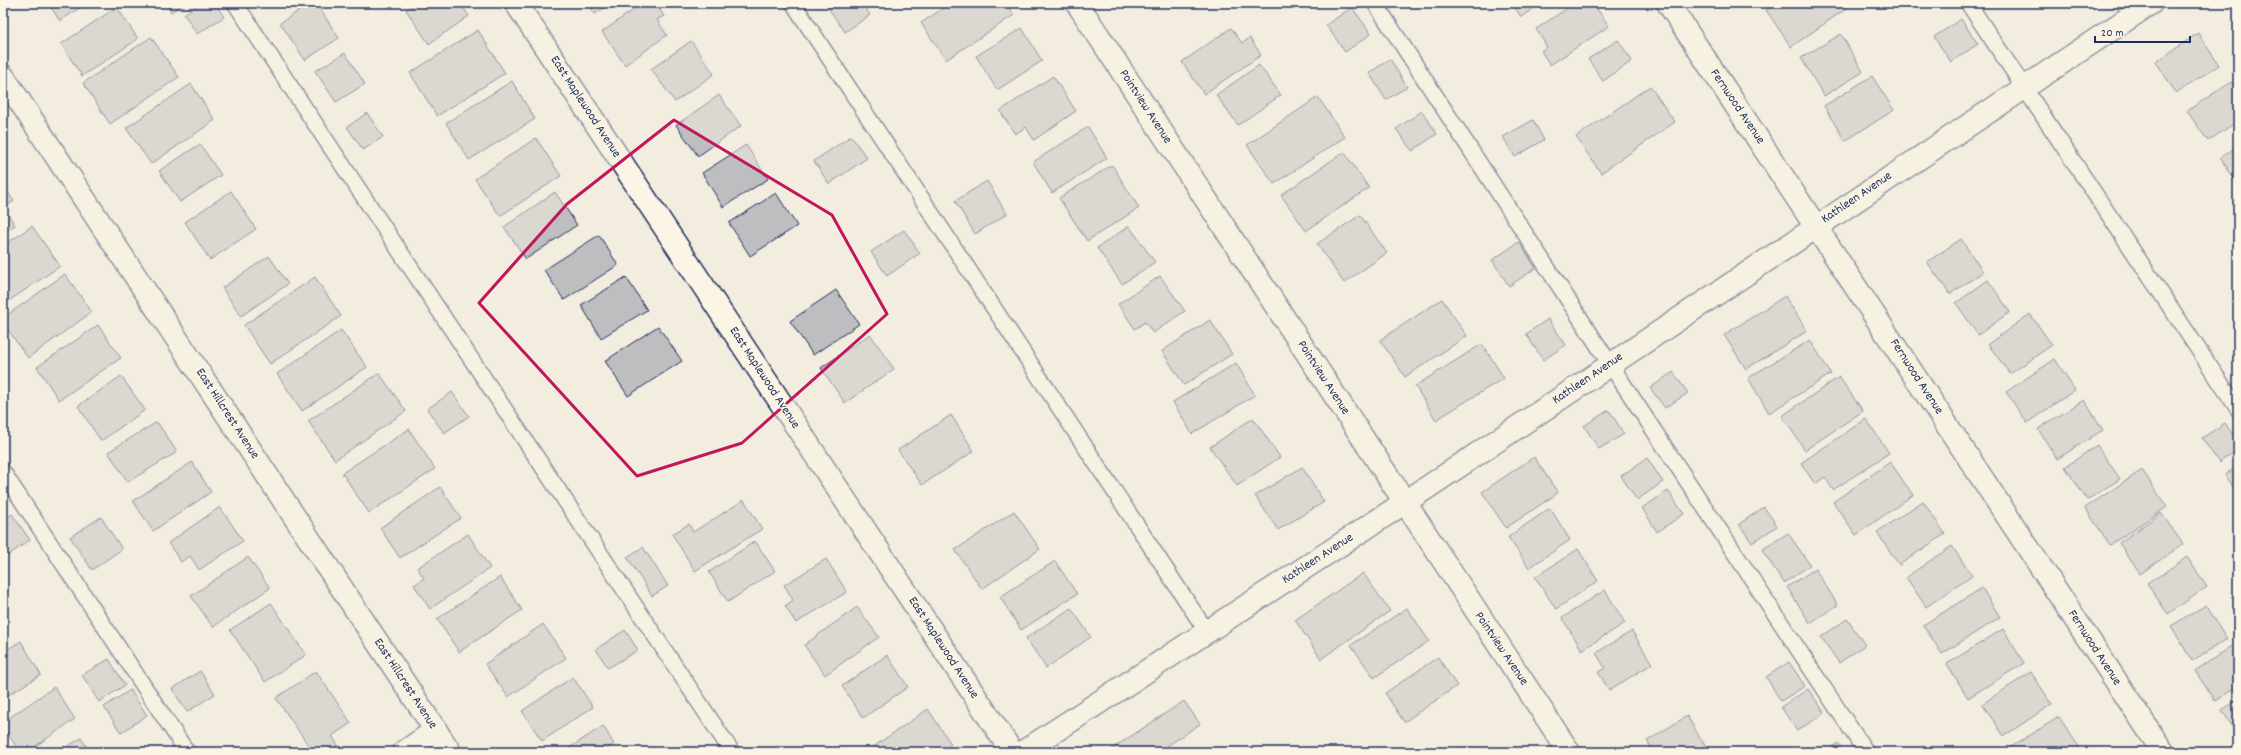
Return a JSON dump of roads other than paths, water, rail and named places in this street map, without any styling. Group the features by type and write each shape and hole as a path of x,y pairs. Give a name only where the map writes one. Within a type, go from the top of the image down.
{"street":[{"name":"East Maplewood Avenue","path":"516,3 1012,752"},
{"name":"Pointview Avenue","path":"1077,3 1404,503 1570,752"},
{"name":"Fernwood Avenue","path":"1668,3 2163,752"},
{"name":"Kathleen Avenue","path":"1023,752 1404,503 1816,225 2151,3"},
{"name":"East Hillcrest Avenue","path":"3,76 450,752"},
{"path":"404,752 436,730"}],"lane":[{"path":"235,3 732,752"},
{"path":"793,3 1207,632"},
{"path":"1375,3 1610,364 1866,752"},
{"path":"1968,3 2238,409"},
{"path":"3,472 187,752"}]}
